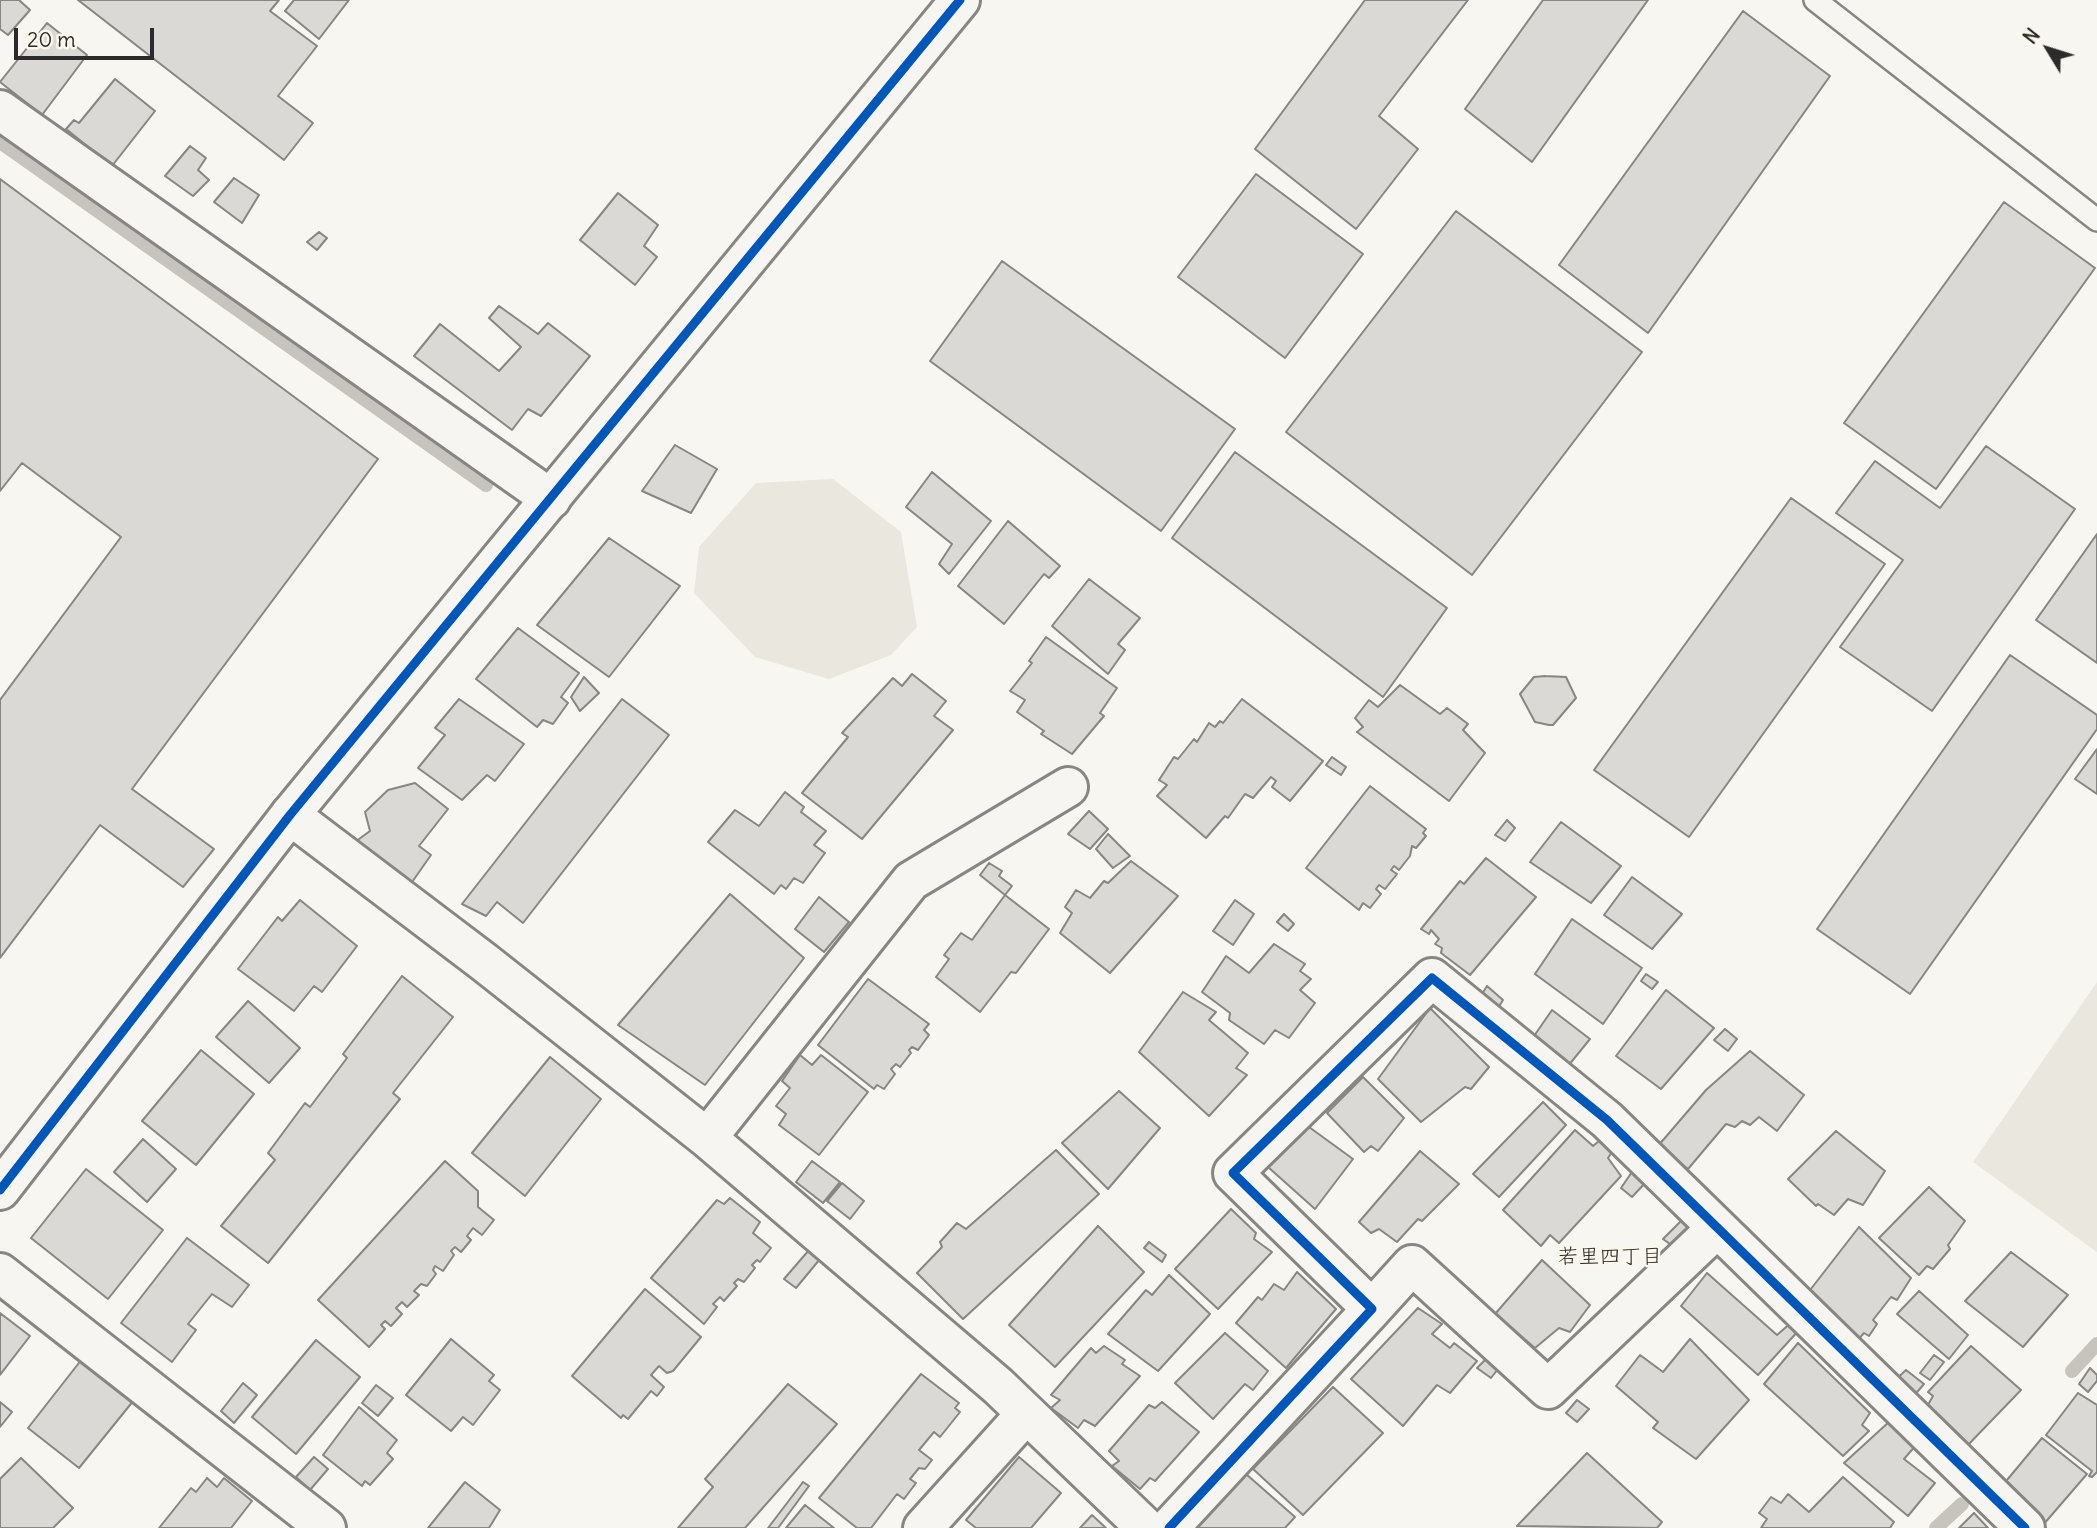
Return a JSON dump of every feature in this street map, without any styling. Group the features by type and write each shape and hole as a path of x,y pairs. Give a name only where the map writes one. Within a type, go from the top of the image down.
{"street":[{"path":"0,1190 290,815 960,0"},
{"path":"0,110 551,499"},
{"path":"707,1138 911,881 1068,787"},
{"path":"290,815 484,962 707,1138 998,1387 1146,1528"},
{"path":"1372,1309 1233,1173 1432,978 1607,1120 2025,1528"},
{"path":"1169,1528 1412,1265 1548,1389 1717,1228"},
{"path":"0,1273 326,1528"},
{"path":"923,1528 1025,1415"}],"lane":[{"path":"1816,0 2097,220"}],"shaded area":[{"path":"833,479 901,532 917,627 891,655 829,679 755,657 694,593 699,547 756,483"},
{"path":"2097,982 2097,1252 1973,1162"}],"building":[{"path":"0,0 19,0 30,10 8,35 0,29"},
{"path":"78,0 279,0 270,11 317,46 278,96 313,123 284,160"},
{"path":"294,0 349,0 319,39 285,11"},
{"path":"1365,0 1468,0 1379,116 1418,149 1356,229 1255,149"},
{"path":"1543,0 1648,0 1532,162 1465,109"},
{"path":"1743,11 1830,76 1648,333 1559,265"},
{"path":"47,23 87,55 42,115 0,82"},
{"path":"115,79 155,111 112,166 66,129 74,120 79,123"},
{"path":"190,146 206,158 198,170 209,180 193,196 165,176"},
{"path":"1256,174 1363,254 1285,358 1178,277"},
{"path":"234,178 259,195 242,223 214,202"},
{"path":"0,179 378,459 132,789 214,849 183,887 100,825 0,958 0,700 121,537 22,463 0,491"},
{"path":"618,193 658,225 644,246 657,257 635,285 580,240"},
{"path":"2004,202 2095,268 1936,489 1844,423"},
{"path":"1456,211 1642,352 1472,575 1286,432"},
{"path":"319,232 327,238 317,250 307,242"},
{"path":"1002,261 1235,429 1161,531 930,361"},
{"path":"499,306 538,334 548,323 590,356 541,416 528,409 512,430 414,356 440,324 499,371 521,347 489,318"},
{"path":"675,445 717,469 691,513 642,491"},
{"path":"1986,446 2075,509 1932,711 1840,647 1903,560 1836,513 1875,461 1940,508"},
{"path":"1235,452 1447,608 1383,697 1172,538"},
{"path":"932,472 991,521 949,574 939,564 952,544 906,507"},
{"path":"1791,498 1885,564 1689,837 1594,770"},
{"path":"1008,521 1060,566 1049,578 1044,574 1004,624 958,586"},
{"path":"2097,534 2097,663 2036,620"},
{"path":"609,538 680,586 609,677 537,625"},
{"path":"1089,579 1140,618 1118,644 1125,650 1108,674 1052,626"},
{"path":"518,628 579,673 561,697 568,703 553,724 543,720 537,727 476,679"},
{"path":"1046,637 1117,688 1100,713 1104,716 1072,754 1041,734 1044,731 1017,712 1025,700 1010,691 1032,663 1029,661"},
{"path":"2010,655 2097,715 2097,729 1910,994 1817,929"},
{"path":"912,674 946,701 934,716 953,730 862,839 802,793 848,737 842,733 893,678 902,686"},
{"path":"584,677 599,693 580,711 571,697"},
{"path":"1534,677 1566,677 1576,698 1553,725 1535,722 1520,694"},
{"path":"1400,685 1440,714 1447,708 1468,724 1463,730 1485,753 1449,801 1357,732 1363,727 1355,718 1369,700 1378,707"},
{"path":"459,699 524,744 495,781 487,775 462,800 418,768 445,735 435,728"},
{"path":"622,699 669,735 523,923 497,902 486,916 462,904"},
{"path":"1242,699 1323,761 1290,801 1272,787 1276,781 1271,777 1253,798 1245,794 1228,818 1225,816 1206,838 1157,796 1167,785 1159,780 1174,757 1178,759 1194,739 1197,742 1209,723 1215,727 1220,721 1223,723"},
{"path":"2097,749 2097,794 2075,779"},
{"path":"1332,757 1346,767 1341,775 1326,765"},
{"path":"415,783 448,809 419,846 431,855 410,885 355,842 370,831 365,812 388,790"},
{"path":"1370,786 1426,829 1423,833 1426,836 1416,848 1412,846 1410,856 1399,870 1394,866 1391,870 1397,874 1385,889 1379,885 1376,889 1381,894 1370,908 1363,903 1359,910 1306,868"},
{"path":"785,792 804,807 801,812 826,831 814,845 825,853 803,883 794,878 786,889 781,885 774,894 708,842 735,810 759,826"},
{"path":"1089,811 1108,829 1090,849 1068,834"},
{"path":"1507,820 1515,828 1505,841 1495,835"},
{"path":"1561,822 1621,866 1591,903 1530,862"},
{"path":"1108,834 1130,856 1113,868 1096,849"},
{"path":"1486,858 1536,897 1470,975 1441,953 1442,948 1435,944 1439,939 1431,930 1429,934 1421,929 1460,881 1464,884"},
{"path":"1131,861 1178,896 1110,973 1060,933 1072,913 1065,907 1076,890 1090,898 1104,881 1108,883"},
{"path":"989,863 1002,871 999,876 1012,886 1005,895 980,875"},
{"path":"1632,877 1682,914 1652,949 1604,915"},
{"path":"730,894 804,958 705,1085 618,1025"},
{"path":"1005,895 1049,929 1016,973 1011,972 980,1012 936,977 949,959 944,955 961,933 972,940"},
{"path":"819,897 849,922 824,952 795,929"},
{"path":"300,900 357,946 322,992 314,986 294,1011 238,969 278,917 282,921"},
{"path":"1235,900 1254,914 1233,945 1213,931"},
{"path":"1284,914 1294,924 1288,931 1277,922"},
{"path":"1572,919 1642,968 1603,1024 1535,974"},
{"path":"1274,944 1305,964 1300,971 1311,979 1300,990 1315,1003 1289,1038 1275,1030 1264,1044 1229,1020 1230,1013 1202,992 1226,956 1249,973"},
{"path":"1646,974 1658,982 1652,989 1641,981"},
{"path":"402,976 453,1017 393,1093 400,1099 268,1263 221,1226 275,1160 268,1153 305,1103 310,1107 347,1058 343,1054"},
{"path":"868,979 929,1024 924,1030 929,1035 918,1050 912,1047 909,1050 911,1053 900,1067 896,1064 891,1069 895,1074 884,1089 877,1085 874,1089 818,1045"},
{"path":"1487,986 1503,1000 1498,1008 1482,994"},
{"path":"1666,990 1714,1028 1661,1089 1616,1056"},
{"path":"1183,992 1216,1012 1209,1020 1248,1053 1236,1068 1247,1075 1209,1116 1139,1052"},
{"path":"248,1001 300,1048 269,1083 216,1037"},
{"path":"1430,1008 1489,1067 1471,1089 1465,1087 1421,1122 1378,1079"},
{"path":"1552,1010 1590,1039 1568,1066 1534,1036"},
{"path":"1725,1029 1737,1039 1728,1051 1714,1040"},
{"path":"201,1050 254,1094 196,1165 142,1121"},
{"path":"1750,1051 1804,1095 1777,1131 1759,1117 1750,1125 1742,1121 1735,1127 1726,1124 1688,1169 1658,1146 1706,1090"},
{"path":"800,1055 812,1065 821,1055 868,1092 819,1155 779,1125 786,1114 776,1106 790,1088 782,1081"},
{"path":"550,1057 601,1099 525,1196 472,1153"},
{"path":"1363,1077 1404,1118 1378,1151 1371,1146 1364,1152 1327,1113"},
{"path":"1119,1091 1160,1128 1108,1189 1062,1143"},
{"path":"1543,1102 1566,1125 1499,1197 1473,1174"},
{"path":"1309,1127 1353,1159 1315,1209 1268,1167"},
{"path":"1575,1130 1593,1146 1599,1141 1612,1152 1608,1158 1621,1176 1559,1243 1550,1235 1541,1246 1503,1210"},
{"path":"1836,1131 1885,1171 1863,1205 1848,1199 1834,1215 1818,1204 1816,1206 1788,1179"},
{"path":"143,1139 176,1169 147,1202 114,1172"},
{"path":"1056,1150 1099,1194 963,1319 917,1273 942,1247 940,1242 957,1223 966,1229"},
{"path":"1420,1151 1459,1184 1422,1221 1418,1219 1397,1242 1379,1229 1371,1233 1359,1222"},
{"path":"445,1161 478,1191 478,1207 494,1220 482,1235 473,1228 467,1236 471,1240 461,1252 455,1247 451,1251 454,1255 443,1271 435,1266 433,1270 436,1274 427,1286 421,1284 414,1291 419,1295 407,1307 402,1302 396,1308 402,1314 391,1326 385,1321 381,1325 385,1329 369,1347 318,1300"},
{"path":"812,1161 840,1182 823,1203 796,1182"},
{"path":"1636,1166 1646,1182 1632,1197 1621,1188"},
{"path":"86,1169 163,1230 108,1299 31,1238"},
{"path":"842,1183 864,1201 850,1219 827,1201"},
{"path":"1929,1187 1965,1221 1948,1245 1950,1249 1933,1269 1927,1266 1919,1275 1879,1238"},
{"path":"730,1198 760,1222 753,1233 771,1248 760,1262 757,1260 752,1265 755,1268 744,1282 738,1279 734,1283 737,1286 724,1301 720,1297 713,1304 717,1307 704,1324 651,1278 717,1200 724,1204"},
{"path":"1231,1209 1256,1233 1254,1239 1272,1252 1218,1309 1175,1269"},
{"path":"1687,1215 1701,1226 1678,1250 1663,1239"},
{"path":"1098,1226 1144,1272 1055,1367 1009,1325"},
{"path":"1859,1227 1911,1278 1897,1300 1891,1297 1873,1320 1877,1324 1869,1336 1864,1333 1856,1342 1807,1294"},
{"path":"187,1238 249,1285 232,1307 212,1294 188,1324 196,1330 172,1362 121,1323"},
{"path":"1149,1242 1166,1255 1162,1262 1144,1248"},
{"path":"809,1250 820,1259 796,1288 784,1279"},
{"path":"2011,1252 2068,1295 2023,1347 1965,1301"},
{"path":"1542,1260 1590,1305 1570,1332 1559,1328 1535,1348 1495,1314"},
{"path":"1297,1272 1336,1309 1286,1368 1236,1323 1258,1297 1262,1300 1274,1284 1284,1290"},
{"path":"1707,1273 1777,1335 1793,1321 1800,1329 1758,1375 1681,1306"},
{"path":"1169,1275 1210,1314 1158,1371 1108,1334 1146,1290 1152,1295"},
{"path":"645,1289 701,1337 673,1371 667,1373 659,1366 651,1375 664,1387 657,1396 651,1391 628,1419 623,1415 621,1418 572,1376"},
{"path":"1919,1291 1968,1335 1949,1359 1897,1314"},
{"path":"1418,1308 1442,1324 1432,1334 1450,1348 1454,1343 1477,1361 1450,1393 1437,1385 1403,1426 1351,1379"},
{"path":"0,1313 30,1336 0,1375"},
{"path":"1225,1333 1268,1371 1253,1390 1245,1384 1213,1419 1175,1383"},
{"path":"451,1339 494,1375 489,1381 500,1390 473,1425 463,1417 451,1431 406,1395"},
{"path":"1690,1339 1749,1400 1696,1459 1653,1428 1658,1422 1616,1386 1640,1355 1663,1372"},
{"path":"316,1340 360,1377 296,1454 252,1417"},
{"path":"1798,1343 1870,1413 1862,1425 1869,1431 1843,1456 1764,1384"},
{"path":"1104,1346 1125,1360 1122,1364 1140,1376 1095,1426 1084,1420 1078,1428 1051,1408 1060,1400 1051,1395 1091,1348 1096,1353"},
{"path":"1971,1346 2021,1390 1966,1447 1925,1410 1933,1396 1928,1392"},
{"path":"1934,1355 1944,1362 1930,1380 1920,1373"},
{"path":"82,1359 134,1400 79,1468 28,1428"},
{"path":"1486,1359 1498,1369 1491,1378 1477,1368"},
{"path":"2090,1368 2097,1375 2097,1381 2088,1392 2079,1384"},
{"path":"1906,1370 1924,1384 1912,1398 1892,1383"},
{"path":"921,1374 959,1403 955,1408 960,1412 940,1437 934,1432 919,1450 932,1460 925,1469 919,1468 910,1479 916,1483 904,1499 897,1494 871,1528 857,1528 819,1498"},
{"path":"243,1383 257,1395 234,1423 221,1411"},
{"path":"788,1384 837,1424 745,1528 678,1528 713,1487 705,1479"},
{"path":"376,1385 393,1398 378,1416 362,1403"},
{"path":"1333,1387 1383,1433 1303,1515 1253,1469"},
{"path":"2078,1393 2097,1405 2097,1472 2092,1477 2089,1476 2092,1471 2046,1435"},
{"path":"1577,1400 1589,1409 1577,1422 1566,1413"},
{"path":"0,1402 12,1412 0,1427"},
{"path":"1162,1402 1199,1432 1155,1481 1150,1478 1140,1489 1112,1466 1119,1461 1109,1451 1149,1405 1155,1408"},
{"path":"359,1407 397,1440 387,1453 393,1459 370,1485 365,1481 362,1486 323,1455"},
{"path":"1890,1421 1917,1444 1904,1459 1935,1483 1908,1516 1844,1463"},
{"path":"2042,1438 2087,1474 2043,1525 2002,1486"},
{"path":"1587,1453 1662,1522 1657,1528 1517,1526"},
{"path":"314,1457 328,1469 310,1490 296,1477"},
{"path":"1019,1457 1061,1493 1031,1528 976,1528 966,1520"},
{"path":"21,1458 73,1508 53,1528 0,1528 0,1479"},
{"path":"1246,1474 1295,1517 1285,1528 1197,1528"},
{"path":"1843,1477 1894,1522 1890,1528 1761,1528 1767,1519 1759,1513 1771,1497 1781,1503 1788,1494 1809,1512"},
{"path":"207,1478 217,1487 224,1478 252,1501 231,1528 159,1528 191,1488 196,1492"},
{"path":"465,1482 500,1510 489,1528 428,1528"},
{"path":"803,1482 809,1486 778,1528 768,1528"},
{"path":"805,1505 834,1528 786,1528"},
{"path":"1974,1513 1988,1528 1959,1528"},
{"path":"1092,1515 1106,1528 1080,1528"}],"waterway":[{"path":"0,142 486,485"},
{"path":"2072,1371 2097,1344"},
{"path":"1936,1528 1962,1504"}],"cycle path":[{"path":"0,1190 290,815 960,0"},
{"path":"1169,1528 1372,1309 1233,1173 1432,978 1607,1120 2025,1528"}],"district":[{"name":"若里四丁目","path":"1610,1257"}]}
